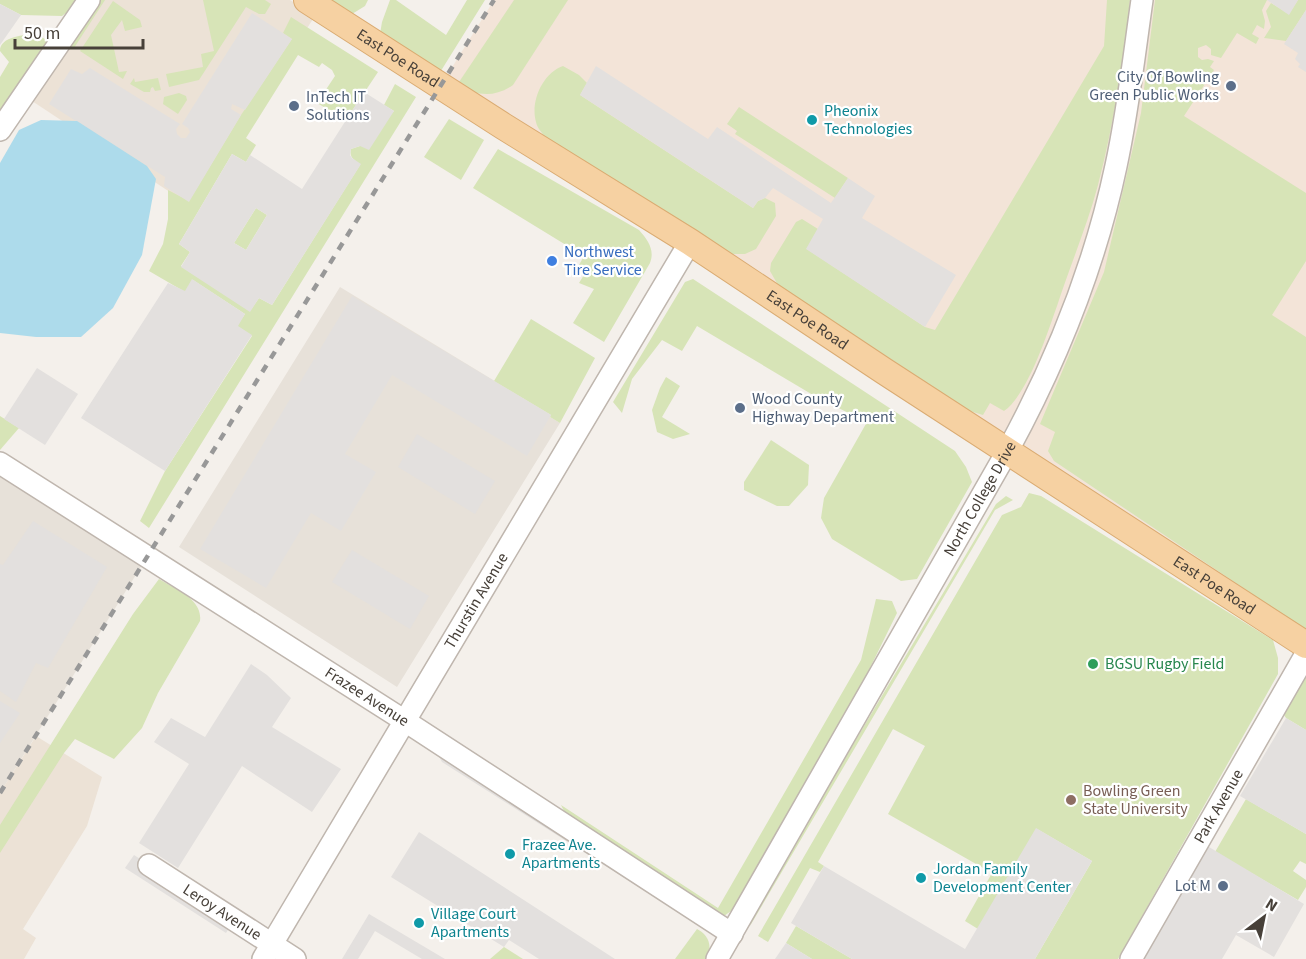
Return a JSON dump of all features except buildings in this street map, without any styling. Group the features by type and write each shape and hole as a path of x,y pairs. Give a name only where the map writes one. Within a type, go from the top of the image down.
{"main road":[{"name":"East Poe Road","path":"307,0 503,126 690,242 1306,645"}],"street":[{"path":"0,129 89,0"},
{"name":"North College Drive","path":"717,959 1008,450 1052,360 1100,229 1116,167 1128,102 1142,0"},
{"name":"Thurstin Avenue","path":"267,952 690,242"},
{"name":"Frazee Avenue","path":"0,463 405,721 732,934"},
{"name":"Park Avenue","path":"1131,959 1306,654"},
{"name":"Leroy Avenue","path":"149,866 267,952 295,959"}],"shaded area":[{"path":"98,0 290,0 315,16 191,206 32,101"},
{"path":"494,0 1306,0 1306,645 441,85"},
{"path":"1267,0 1298,0 1289,15"},
{"path":"0,4 21,15 0,45"},
{"path":"1306,10 1306,72 1298,67 1300,64 1295,59 1298,53 1284,44"},
{"path":"252,13 292,39 245,110 232,104 231,109 241,115 189,202 164,186 165,177 49,104 71,69 82,74 90,68 180,124 176,129 177,134 181,138 186,138 190,132 182,124"},
{"path":"596,66 708,139 717,127 831,203 848,178 875,196 862,218 956,275 925,327 806,249 823,219 773,188 753,208 580,95"},
{"path":"364,92 394,111 369,150 360,146 351,149 352,158 361,164 272,305 259,298 250,312 181,267 190,252 179,244 232,154 246,162 250,155 302,189","holes":["256,208 267,215 246,250 234,243"]},
{"path":"192,279 245,314 238,326 252,335 165,471 81,418 168,283 185,291"},
{"path":"340,287 551,415 550,417 560,423 397,687 179,547"},
{"path":"352,296 551,415 527,456 392,375 345,454 376,472 341,531 311,513 266,588 200,549"},
{"path":"37,368 78,394 45,445 4,419"},
{"path":"417,434 495,481 475,514 398,467"},
{"path":"0,463 147,557 0,793"},
{"path":"33,521 107,567 48,668 36,663 16,702 0,691 0,564 3,565"},
{"path":"352,550 429,596 410,629 332,582"},
{"path":"251,664 267,675 291,698 272,727 341,769 312,812 242,766 178,868 139,843 189,764 154,742 171,718 205,737"},
{"path":"0,701 20,713 0,743"},
{"path":"1286,718 1306,730 1306,834 1240,796"},
{"path":"427,735 708,918 697,924 442,762"},
{"path":"36,736 102,777 87,826 23,929 36,938 24,959 0,959 0,793"},
{"path":"1036,828 1092,861 1035,959 852,959 791,923 824,866 965,949"},
{"path":"419,832 615,959 539,959 509,940 504,947 391,877"},
{"name":"Lot M","path":"1199,841 1304,904 1274,957 1236,935 1222,959 1131,959"},
{"path":"134,855 234,920 226,933 125,868"},
{"path":"369,914 445,959 422,959 375,931 358,959 342,959"},
{"path":"786,943 812,959 775,959"}],"green space":[{"path":"0,0 77,0 62,16 21,15 0,4"},
{"path":"101,0 105,0 74,48 69,45"},
{"path":"203,0 265,0 271,4 265,14 259,14 246,7 199,80 169,87 166,74 203,67 201,54 214,51"},
{"path":"329,0 368,0 365,6 352,14"},
{"path":"390,0 396,0 446,35 467,0 485,0 439,74 380,34"},
{"path":"514,0 568,0 513,85 499,92 485,94 457,85"},
{"path":"1107,0 1130,0 1117,93 1098,185 1084,231 1036,363 1013,403 1004,411 990,403 983,415 970,411 778,285 770,271 771,263 796,222 802,219 818,229 807,249 925,327 935,330 1104,46"},
{"path":"1155,0 1267,0 1262,10 1265,21 1264,29 1257,25 1252,34 1259,38 1256,44 1237,33 1221,58 1211,55 1211,49 1206,45 1198,48 1198,57 1202,60 1214,61 1210,67 1214,70 1184,116 1306,193 1306,261 1272,315 1306,337 1306,630 1054,461 1048,451 1055,432 1040,424 1104,272 1141,113"},
{"path":"1298,0 1306,0 1306,10 1286,41 1264,38 1271,27 1266,11 1271,3 1289,14"},
{"path":"113,1 140,20 142,27 125,31 122,20 111,35 119,72 127,71 123,79 80,51"},
{"path":"291,17 378,72 346,120 317,103 335,76 332,70 322,63 319,67 298,55 246,138 256,145 246,162 232,154 179,244 190,252 181,266 250,311 259,298 272,305 360,165 351,156 351,149 360,146 394,111 384,105 395,84 416,97 149,528 140,521 165,471 252,336 237,326 245,314 193,280 185,292 149,271 163,244 168,219 168,190 189,201 241,115 292,39 283,33"},
{"path":"37,34 48,41 0,110 0,77 9,62 0,51 1,46 14,37"},
{"path":"563,66 579,75 587,83 580,95 753,208 758,201 765,198 775,203 776,216 756,249 745,254 730,254 546,138 536,122 535,105 544,81"},
{"path":"134,78 135,82 158,78 161,90 155,91 153,87 150,92 144,92 130,84"},
{"path":"179,93 186,96 187,100 178,114 163,104 164,97"},
{"path":"739,107 848,178 835,198 735,134 737,131 727,124"},
{"path":"449,119 484,140 461,180 424,157"},
{"path":"498,149 639,230 648,241 652,254 650,263 604,342 573,323 594,289 579,283 587,270 579,265 584,256 473,188"},
{"path":"256,208 267,215 246,250 234,243"},
{"path":"693,279 955,451 966,467 972,482 917,579 901,581 832,539 821,518 824,498 867,422 818,398 697,326 682,351 662,340 632,379 622,413 613,402 685,282"},
{"path":"531,319 595,358 560,423 550,417 551,415 494,381"},
{"path":"666,377 680,386 662,417 690,434 673,439 657,432 652,410"},
{"path":"0,416 19,428 0,450"},
{"path":"771,440 809,465 808,485 789,506 777,506 744,490 744,482"},
{"name":"Bowling Green State University","path":"1029,493 1041,496 1273,640 1278,658 1278,674 1118,959 1035,959 1092,861 1037,829 978,929 965,921 992,873 888,814 925,746 893,729 818,862 824,866 820,872 810,868 768,942 758,936 1002,515 1021,507"},
{"path":"1006,496 1013,500 995,510 750,926 754,911 996,504"},
{"path":"159,579 193,601 200,613 200,621 158,693 142,728 114,759 75,739 0,853 0,825 133,614"},
{"path":"876,599 892,601 897,613 839,731 738,906 724,916 713,914 568,819 561,805 718,908 861,660"},
{"path":"1306,678 1306,730 1286,718 1282,712 1299,682"},
{"path":"1246,799 1306,834 1306,864 1300,861 1293,871 1306,880 1306,887 1298,900 1215,852"},
{"path":"796,926 852,959 812,959 786,943"},
{"path":"697,929 709,942 706,959 675,959"},
{"path":"504,947 523,959 490,959"}],"water":[{"path":"41,120 77,121 147,166 156,179 142,255 113,308 81,337 36,337 0,333 0,163 19,130"}],"railway":[{"path":"0,793 494,0"}],"place":[{"name":"City Of Bowling Green Public Works","path":"1231,86"},
{"name":"InTech IT Solutions","path":"294,106"},
{"name":"Pheonix Technologies","path":"812,120"},
{"name":"Northwest Tire Service","path":"552,261"},
{"name":"Wood County Highway Department","path":"740,408"},
{"name":"BGSU Rugby Field","path":"1093,664"},
{"name":"Bowling Green State University","path":"1071,800"},
{"name":"Frazee Ave. Apartments","path":"510,854"},
{"name":"Jordan Family Development Center","path":"921,878"},
{"name":"Lot M","path":"1223,886"},
{"name":"Village Court Apartments","path":"419,923"}]}
